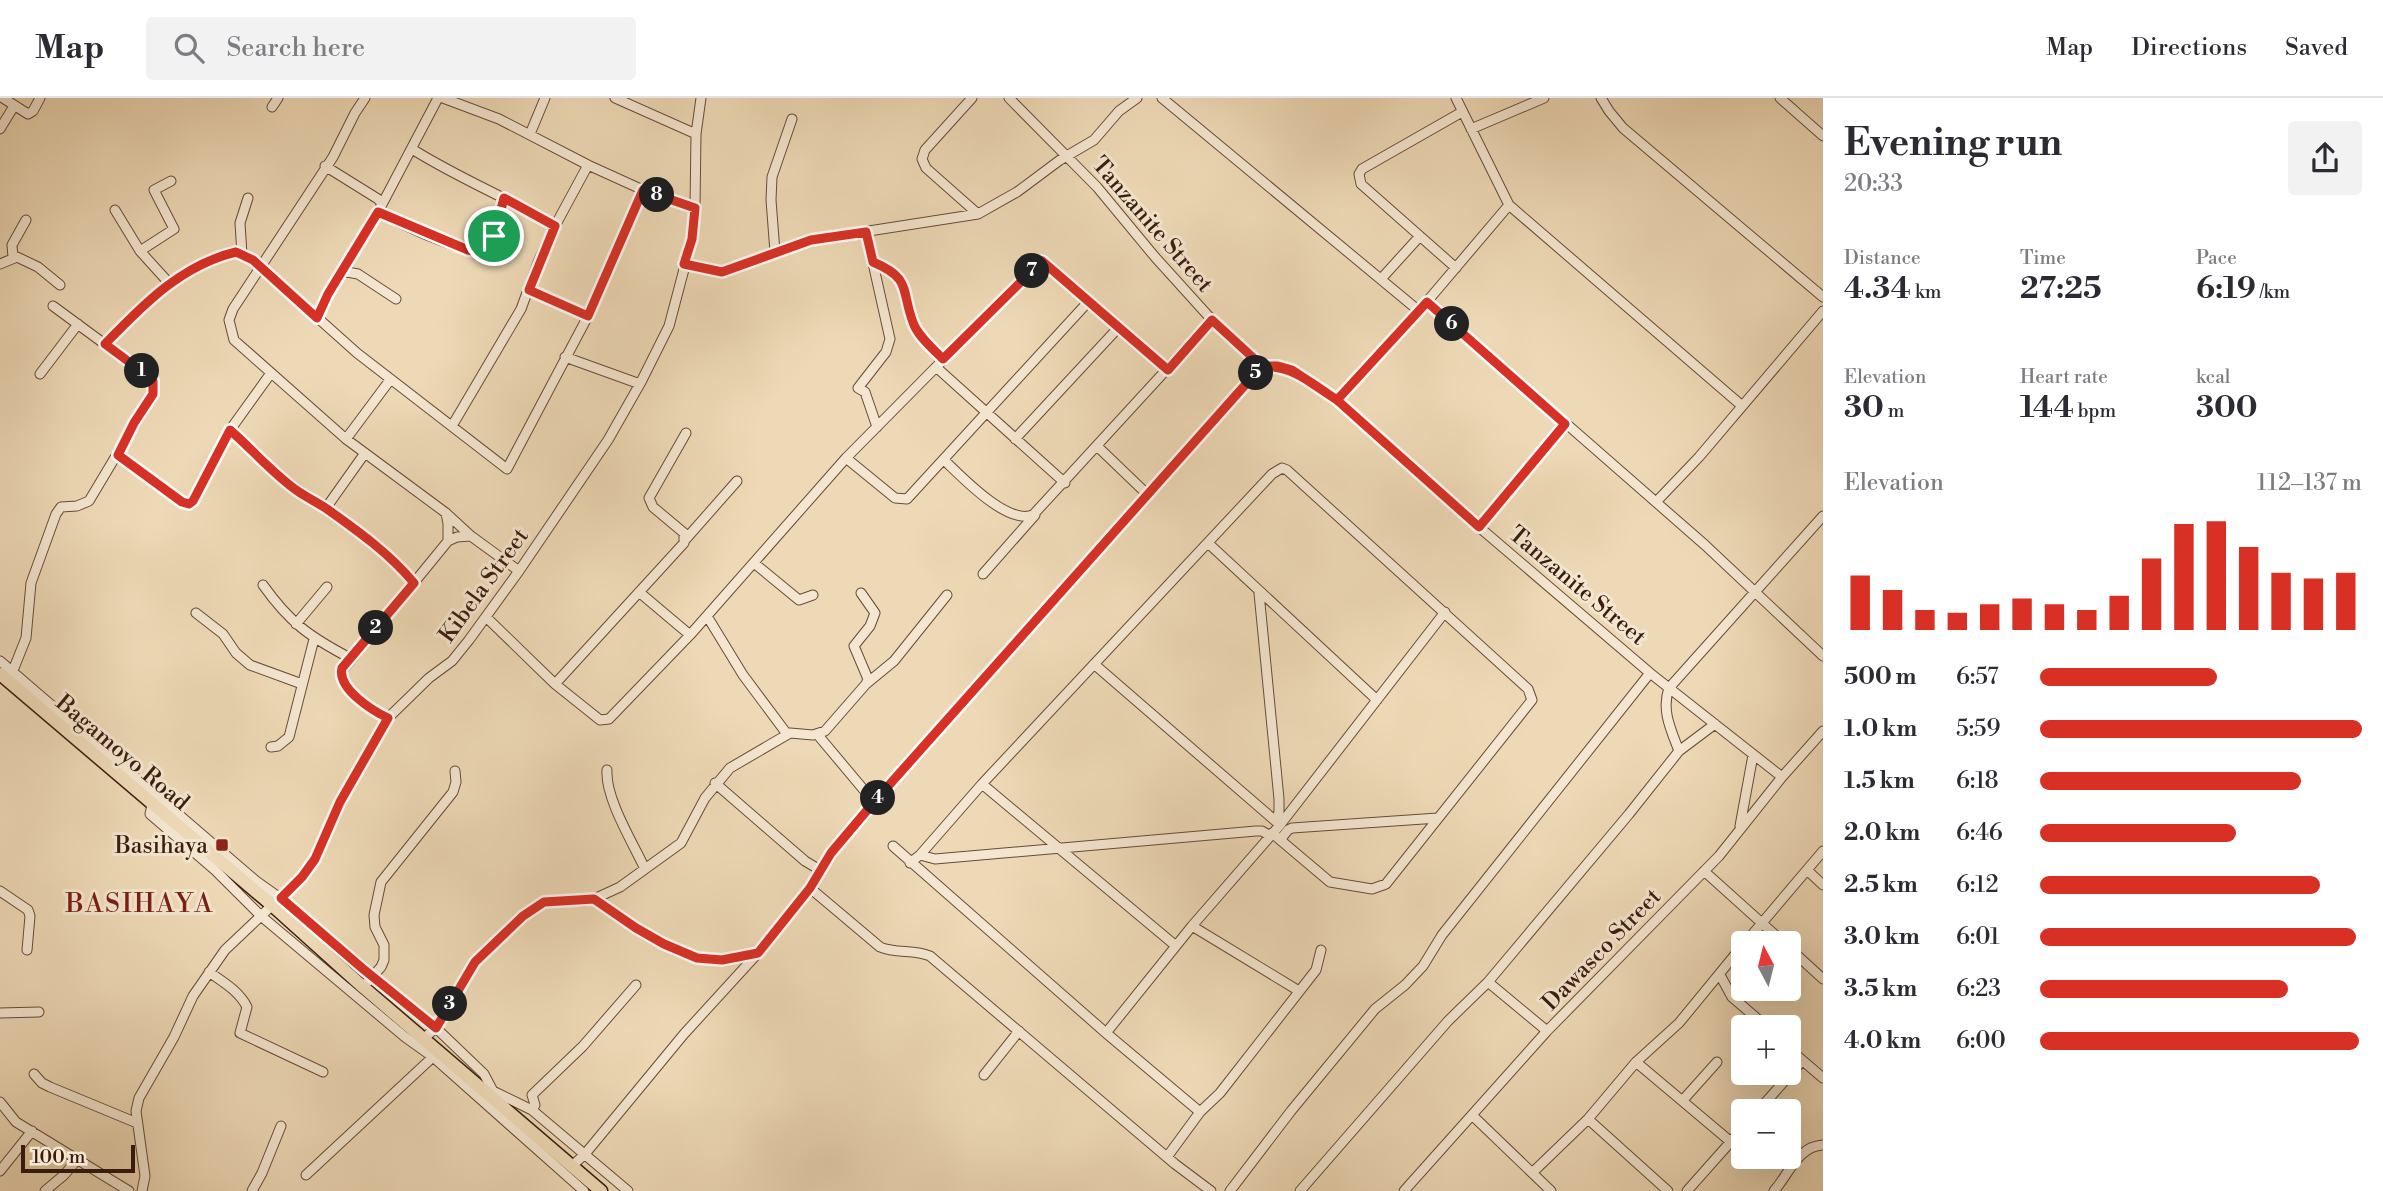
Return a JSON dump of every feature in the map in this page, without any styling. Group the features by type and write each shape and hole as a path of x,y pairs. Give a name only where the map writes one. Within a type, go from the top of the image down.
{"highway":[{"name":"Bagamoyo Road","path":"6,673 152,805 276,902 363,987 424,1038 436,1054 491,1093 601,1191"}],"street":[{"path":"3,98 30,114 40,98"},
{"path":"272,107 278,98"},
{"path":"365,98 333,157 233,309 229,320 234,340 346,439 519,571"},
{"path":"317,318 441,98 499,119 643,190 695,208"},
{"path":"530,134 545,98"},
{"path":"615,98 634,103 696,134"},
{"path":"972,98 925,150 922,159 926,168 978,214"},
{"path":"684,264 722,272 811,240 978,214 1017,192 1068,155 1009,98"},
{"path":"1118,98 1119,111"},
{"name":"Tanzanite Street","path":"1137,98 1119,111 1100,135 1068,155 1212,320 1262,366 1278,366 1292,370 1337,400 1479,527 1650,673 1782,777"},
{"path":"1162,98 1419,310"},
{"path":"1455,98 1509,205 1741,405"},
{"path":"1471,129 1544,98"},
{"path":"1601,98 1623,128 1823,297"},
{"path":"1780,98 1823,136"},
{"name":"Kibela Street","path":"142,1191 145,1176 136,1111 139,1098 174,1037 193,996 225,950 302,877 315,859 340,802 388,718 429,678 452,660 486,617 608,440 640,384 668,326 692,239 700,100"},
{"path":"0,130 14,106"},
{"path":"1456,268 1362,184 1359,174 1362,169 1462,112"},
{"path":"775,252 772,177 792,119"},
{"path":"412,149 445,170 555,226"},
{"path":"452,426 507,336 555,226 588,165"},
{"path":"325,166 378,199 380,208 438,239 479,252 487,251 494,236 504,198"},
{"path":"140,251 174,229 154,190 171,181"},
{"path":"105,344 145,302 169,283 204,262 236,252 260,267 390,380 507,469 588,316 643,190"},
{"path":"242,254 240,223 248,198"},
{"path":"1337,400 1427,302 1509,205"},
{"path":"115,210 140,251 169,283"},
{"path":"13,257 12,245 26,220"},
{"path":"866,232 890,340 886,352 858,388 865,391 877,427"},
{"path":"1381,279 1420,236"},
{"path":"0,264 13,257 24,260 38,267 60,285"},
{"path":"486,617 555,684 600,720 606,720 690,635 846,458 1042,261 1168,370"},
{"path":"873,262 898,276 904,285 915,327 943,359"},
{"path":"342,271 358,274 396,299"},
{"path":"529,290 588,316"},
{"path":"846,458 895,498 907,499 1088,302"},
{"path":"1427,302 1656,502 1823,656"},
{"path":"6,673 26,638 31,583 56,513 61,507 77,506 89,501 153,394 154,387 148,376 54,306"},
{"path":"1656,502 1699,457 1823,311"},
{"path":"983,574 1212,320"},
{"path":"40,374 78,324"},
{"path":"1015,439 1118,328"},
{"path":"565,357 640,384"},
{"path":"573,1165 684,1034 758,953 810,888 831,853 874,802 1262,366"},
{"path":"936,367 984,413 1065,483"},
{"path":"118,455 182,502 189,504 230,430 271,373"},
{"path":"346,439 390,380"},
{"path":"1479,527 1565,424"},
{"path":"230,430 254,450 275,473 326,508 398,564 414,583"},
{"path":"685,540 684,533 653,507 649,498 686,433"},
{"path":"1098,447 1148,495"},
{"path":"326,508 365,453"},
{"path":"944,460 1003,510 1023,518 1037,512"},
{"path":"910,863 1094,663 1272,474 1282,468 1528,689 1532,700 1386,884 1372,889 1330,882 1280,840 1262,831 935,859 920,855"},
{"path":"555,684 737,481"},
{"path":"446,513 448,541"},
{"path":"1679,751 1666,712 1669,688 1823,516"},
{"path":"388,718 371,710 342,680 342,668 448,541 457,537 471,537"},
{"path":"1208,543 1377,700"},
{"path":"754,563 799,600 813,596"},
{"path":"263,585 281,610 296,624 314,639 350,658"},
{"path":"296,624 327,587"},
{"path":"639,592 690,635"},
{"path":"861,593 875,613 870,626 854,646 867,679 866,684"},
{"path":"1259,593 1279,799 1278,822"},
{"path":"424,1038 436,1028 475,962 523,916 544,902 594,899 620,887 681,843 715,783 730,768 787,734 817,734 825,731 866,684 894,661 947,595"},
{"path":"1107,1033 1192,926 1271,835 1278,822 1445,612"},
{"path":"197,614 223,634 236,653 250,665 302,684"},
{"path":"707,616 743,675 787,734"},
{"path":"271,747 278,746 289,737 314,639"},
{"path":"0,662 6,673 256,881 276,902 436,1028 484,1074 491,1093 532,1110 628,1191"},
{"path":"1094,663 1278,822"},
{"path":"1230,1191 1290,1111 1375,1009 1405,985 1423,966 1442,936 1650,673"},
{"path":"1300,1191 1448,1021 1488,982 1679,751 1715,724"},
{"name":"Dawasco Street","path":"1405,1191 1547,1031 1704,871 1823,731"},
{"path":"817,734 874,802"},
{"path":"1739,831 1753,755"},
{"path":"607,770 608,790 645,869"},
{"path":"363,987 381,967 385,953 374,915 381,882 453,792 455,771"},
{"path":"715,783 805,861 820,870"},
{"path":"982,784 1176,946"},
{"path":"152,805 150,814 215,870 261,916 405,1037 436,1054 584,1191"},
{"path":"1280,840 1292,828 1438,818"},
{"path":"893,846 1200,1112"},
{"path":"1754,931 1823,851"},
{"path":"1807,870 1823,885"},
{"path":"1704,871 1771,931"},
{"path":"810,888 880,947 930,956 1167,1157 1211,1191"},
{"path":"0,891 28,910 30,916 27,950"},
{"path":"594,899 636,928 697,958 722,960 758,953"},
{"path":"1192,926 1299,991"},
{"path":"1167,1157 1315,970 1321,950"},
{"path":"1801,959 1823,979"},
{"path":"1532,1173 1588,1119 1636,1062 1679,1023 1731,961"},
{"path":"209,972 238,993 245,1003 247,1007 240,1033 323,1073"},
{"path":"1720,975 1732,997 1753,1015"},
{"path":"1488,982 1547,1031"},
{"path":"532,1110 535,1105 532,1094 583,1046 636,985"},
{"path":"0,1013 39,1012"},
{"path":"984,1075 1019,1031"},
{"path":"306,1175 436,1054"},
{"path":"1769,1099 1802,1061 1823,1078"},
{"path":"1636,1062 1731,1142 1687,1191"},
{"path":"1683,1100 1717,1062"},
{"path":"34,1074 42,1083 137,1123"},
{"path":"0,1102 16,1122 129,1191"},
{"path":"1473,1116 1551,1191"},
{"path":"1588,1119 1668,1191"},
{"path":"252,1191 281,1126"},
{"path":"0,1171 32,1131"},
{"path":"1774,1191 1804,1150 1823,1145"},
{"path":"45,1191 77,1160"}],"place":[{"name":"Basihaya","path":"222,845"}],"district":[{"name":"BASIHAYA","path":"140,903"}],"route":[{"path":"494,236 487,251 468,250 378,212 328,294 317,318 253,260 236,252 204,262 169,283 145,302 105,344 148,376 154,387 153,394 118,455 182,502 189,504 230,430 254,450 275,473 326,508 398,564 414,583 342,668 340,676 344,684 371,710 388,718 340,802 315,859 281,898 436,1028 475,962 523,916 544,902 594,899 636,928 697,958 722,960 758,953 810,888 831,853 874,802 1262,366 1278,366 1292,370 1337,400 1479,527 1565,424 1427,302 1337,400 1292,370 1278,366 1262,366 1212,320 1168,370 1042,261 943,359 915,327 902,281 893,271 873,262 866,232 811,240 731,270 712,271 684,264 692,239 695,208 643,190 588,316 529,290 555,226 504,198 494,236"}]}
